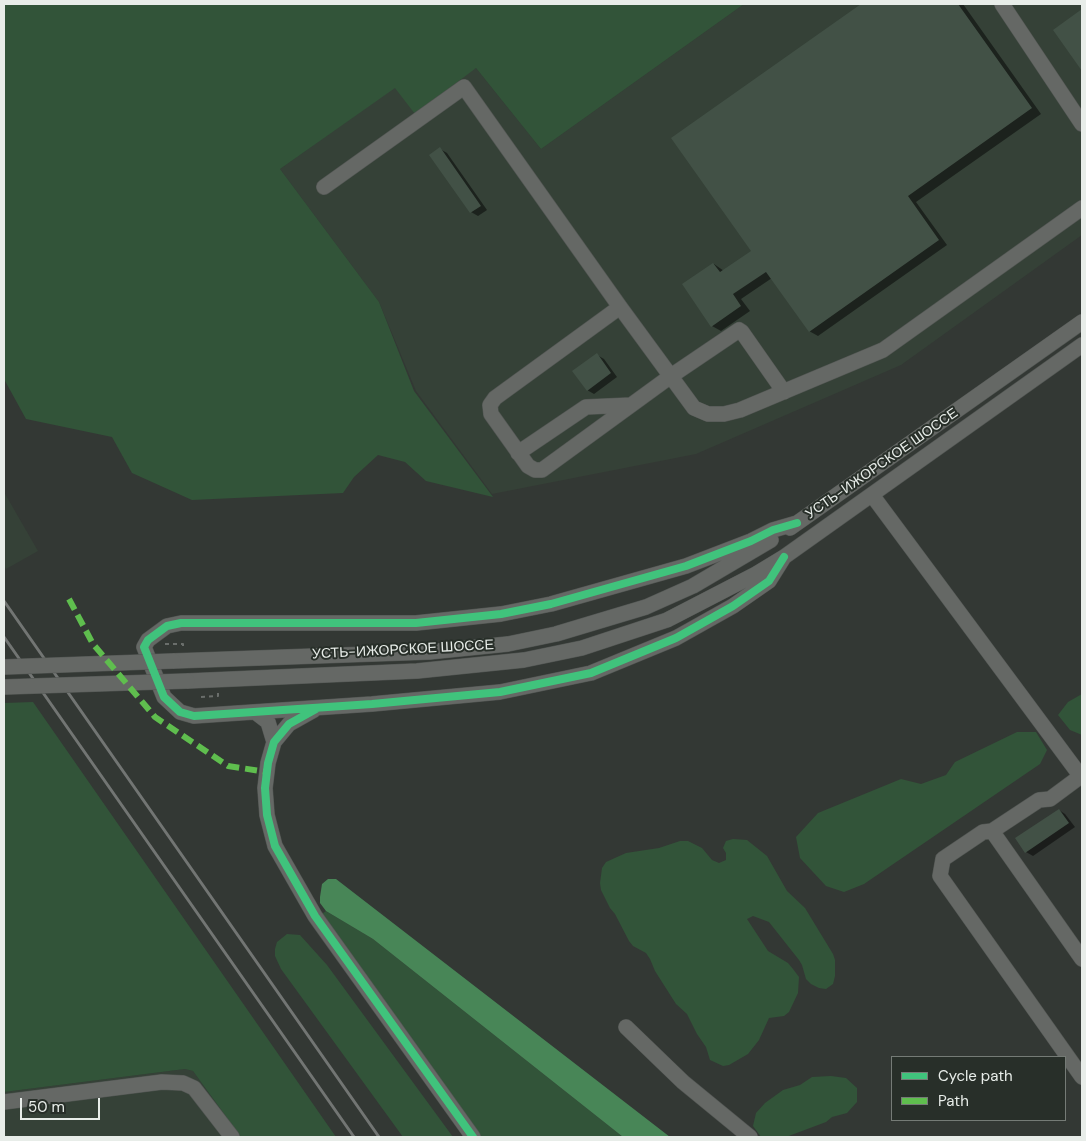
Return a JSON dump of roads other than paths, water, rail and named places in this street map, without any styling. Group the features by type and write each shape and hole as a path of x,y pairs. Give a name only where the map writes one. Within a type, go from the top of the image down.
{"street":[{"path":"1002,4 1082,124"},
{"path":"324,187 464,87 694,408 708,414 724,414 740,410 883,350 1082,208"},
{"path":"620,307 494,398 490,405 491,414 528,466 535,470 542,470 631,404 739,330 784,392"},
{"name":"УСТЬ-ИЖОРСКОЕ ШОССЕ","path":"4,667 429,652 508,644 556,634 646,607 693,586 743,558 797,523 1082,322"},
{"name":"УСТЬ-ИЖОРСКОЕ ШОССЕ","path":"4,687 417,671 524,660 582,648 667,620 756,574 784,557 1082,345"},
{"path":"518,453 586,407 631,404"},
{"path":"872,495 1082,777 1050,799 1039,800 992,831 983,832 943,859 940,876 1082,1077"},
{"path":"784,557 770,581 726,610 676,638 591,673 500,692 458,697 194,716 180,712 164,697 144,647 148,640 167,626 181,623 416,623 501,614 551,604 686,566 751,541 773,530 797,523"},
{"path":"319,707 289,724 274,742 268,763 265,788 267,815 275,846 315,916 473,1137"},
{"path":"255,712 268,722 274,742"},
{"path":"992,831 1082,959"},
{"path":"626,1027 683,1082 750,1137"},
{"path":"4,1102 162,1082 183,1083 194,1088 232,1137"}],"railway":[{"path":"4,601 379,1137"},
{"path":"4,637 354,1137"}]}
